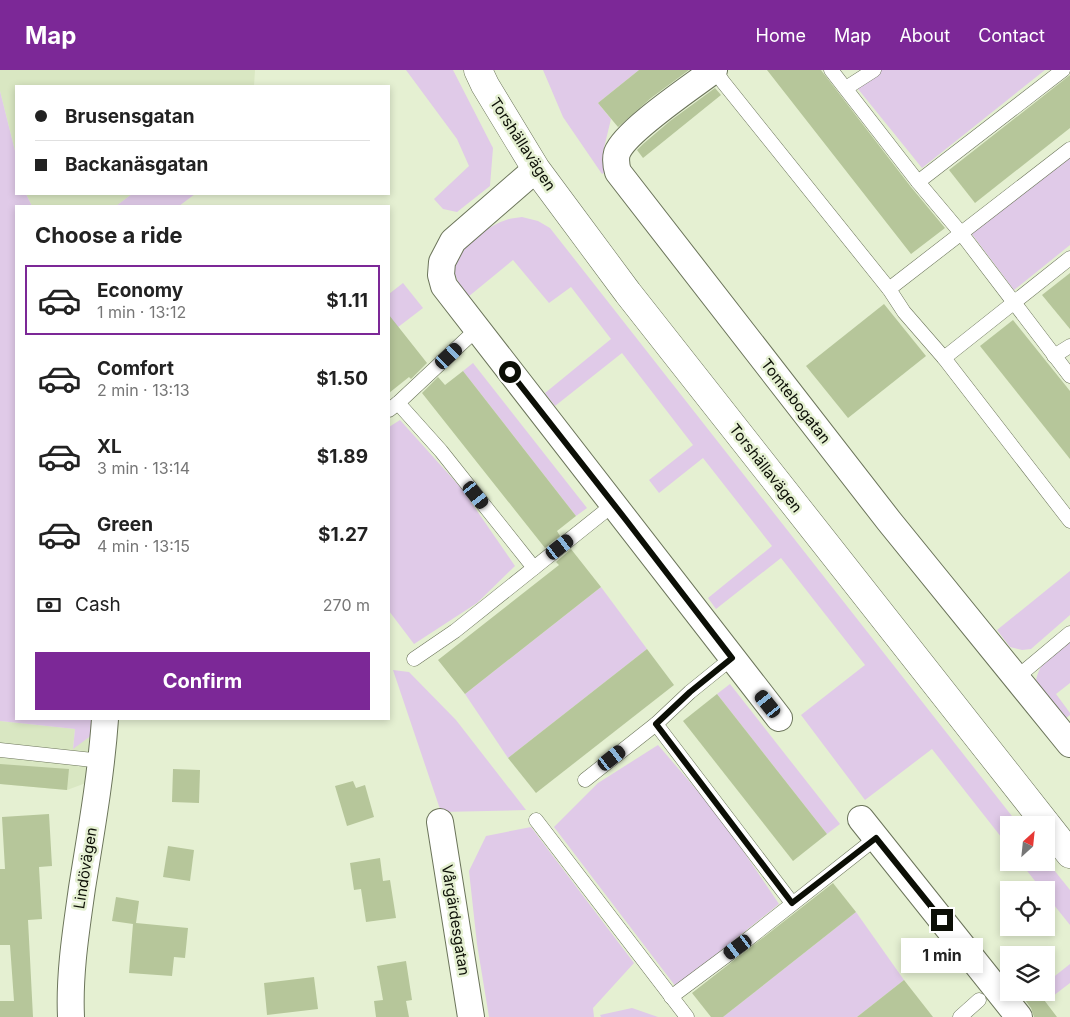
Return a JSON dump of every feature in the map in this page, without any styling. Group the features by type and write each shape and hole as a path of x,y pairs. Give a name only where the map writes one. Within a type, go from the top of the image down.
{"main road":[{"name":"Torshällavägen","path":"478,70 485,85 536,169 628,293 1070,854"}],"street":[{"name":"Tomtebogatan","path":"715,70 631,133 617,152 615,163 618,172 890,521 1070,744"},
{"path":"536,169 453,241 442,262 440,275 444,286 779,718"},
{"name":"Lindövägen","path":"71,1017 71,974 74,943 102,761 105,720"},
{"name":"Vårgärdesgatan","path":"440,822 471,1017"},
{"path":"868,828 1019,1017"}],"lane":[{"path":"715,70 889,289 904,312 944,358 1070,521"},
{"path":"831,70 918,182 961,233 1070,376"},
{"path":"846,88 874,70"},
{"path":"918,182 1062,70"},
{"path":"889,289 1070,149"},
{"path":"944,358 1070,258"},
{"path":"477,329 393,406 441,451 534,568"},
{"path":"1054,356 1070,346"},
{"path":"414,659 455,631 614,504"},
{"path":"1016,678 1070,633"},
{"path":"585,780 656,724 690,692 732,658"},
{"path":"656,724 792,903"},
{"path":"0,750 102,761"},
{"path":"536,820 687,1017"},
{"path":"671,996 738,947 792,903 868,828"},
{"path":"960,1017 979,1000"}],"shaded area":[{"path":"0,70 255,70 254,85 15,85 15,151 0,91"},
{"path":"406,70 453,70 493,148 490,186 457,212 443,209 434,199 469,166 457,139"},
{"path":"543,70 639,70 598,103 611,119 603,152 608,171 602,174 563,117"},
{"path":"871,70 1045,70 922,168 854,84"},
{"path":"0,91 15,151 15,195 26,195 32,205 15,205 15,720 92,720 92,735 73,749 75,729 0,721"},
{"path":"1070,153 1070,245 1014,290 971,233"},
{"path":"26,195 131,195 117,205 32,205"},
{"path":"131,195 194,195 180,205 117,205"},
{"path":"522,217 538,221 550,228 1012,816 1000,816 1000,836 932,749 865,800 801,715 865,665 781,558 716,609 708,598 772,546 703,458 659,493 649,480 693,445 622,353 555,406 545,393 611,339 571,287 549,303 513,260 468,297 458,282 454,265 461,251 475,238 508,219"},
{"path":"403,283 423,308 390,333 390,293"},
{"path":"473,363 587,508 576,516 463,371"},
{"path":"400,420 462,489 515,566 477,603 414,644 390,612 390,426"},
{"path":"1070,571 1070,615 1031,649 1022,650 1010,647 997,630"},
{"path":"601,587 647,649 508,758 465,694"},
{"path":"1070,640 1070,683 1056,694 1070,713 1066,718 1036,681 1044,662"},
{"path":"393,670 409,672 456,720 526,810 441,812"},
{"path":"730,684 840,824 827,834 717,694"},
{"path":"0,721 75,729 73,748 92,735 86,783 67,790 0,784"},
{"path":"658,745 721,818 779,904 676,987 554,827 598,783"},
{"path":"531,827 634,963 593,1008 594,1017 489,1017 477,944 469,871 486,836"},
{"path":"1027,871 1055,871 1070,890 1070,925 1055,906 1055,881 1035,881"},
{"path":"856,912 904,980 857,1017 723,1017"},
{"path":"1070,964 1070,983 1055,994 1055,976"},
{"path":"632,1008 658,1017 601,1017 600,1015"}],"building":[{"path":"639,70 689,70 651,98 618,127 598,103"},
{"path":"767,70 821,70 945,228 911,254"},
{"path":"1070,75 1070,128 975,203 949,170"},
{"path":"715,88 721,95 643,158 637,150 643,144 670,121"},
{"path":"1070,273 1070,329 1042,295"},
{"path":"884,304 926,356 848,418 806,366"},
{"path":"390,316 427,363 411,379 409,377 390,392"},
{"path":"1013,320 1070,391 1070,459 980,346"},
{"path":"463,371 576,516 557,531 560,536 545,548 422,393 438,377 445,385"},
{"path":"571,549 601,587 465,694 438,660 559,565 556,562"},
{"path":"647,649 674,685 536,793 508,758"},
{"path":"717,694 827,834 793,861 683,721"},
{"path":"0,764 69,769 67,790 0,784"},
{"path":"173,769 200,770 199,803 172,802"},
{"path":"353,781 356,788 365,785 374,817 347,826 335,786"},
{"path":"49,814 52,866 39,867 42,919 28,920 33,1017 0,1017 0,1001 14,1001 10,945 0,945 0,869 5,869 2,817"},
{"path":"168,846 194,850 190,881 163,877"},
{"path":"380,858 383,881 390,880 396,918 366,922 361,889 354,890 350,863"},
{"path":"833,883 856,912 723,1017 711,1017 692,993"},
{"path":"116,897 139,901 136,923 188,928 185,958 174,957 172,976 129,973 133,924 112,921"},
{"path":"406,961 412,1000 406,1001 409,1017 376,1017 374,1001 383,1000 377,966"},
{"path":"314,977 318,1009 267,1015 264,983"},
{"path":"904,980 933,1017 857,1017"},
{"path":"1026,1001 1045,1001 1057,1017 1034,1017"}],"route":[{"path":"510,372 732,658 690,692 656,724 792,903 876,838 942,920"}]}
